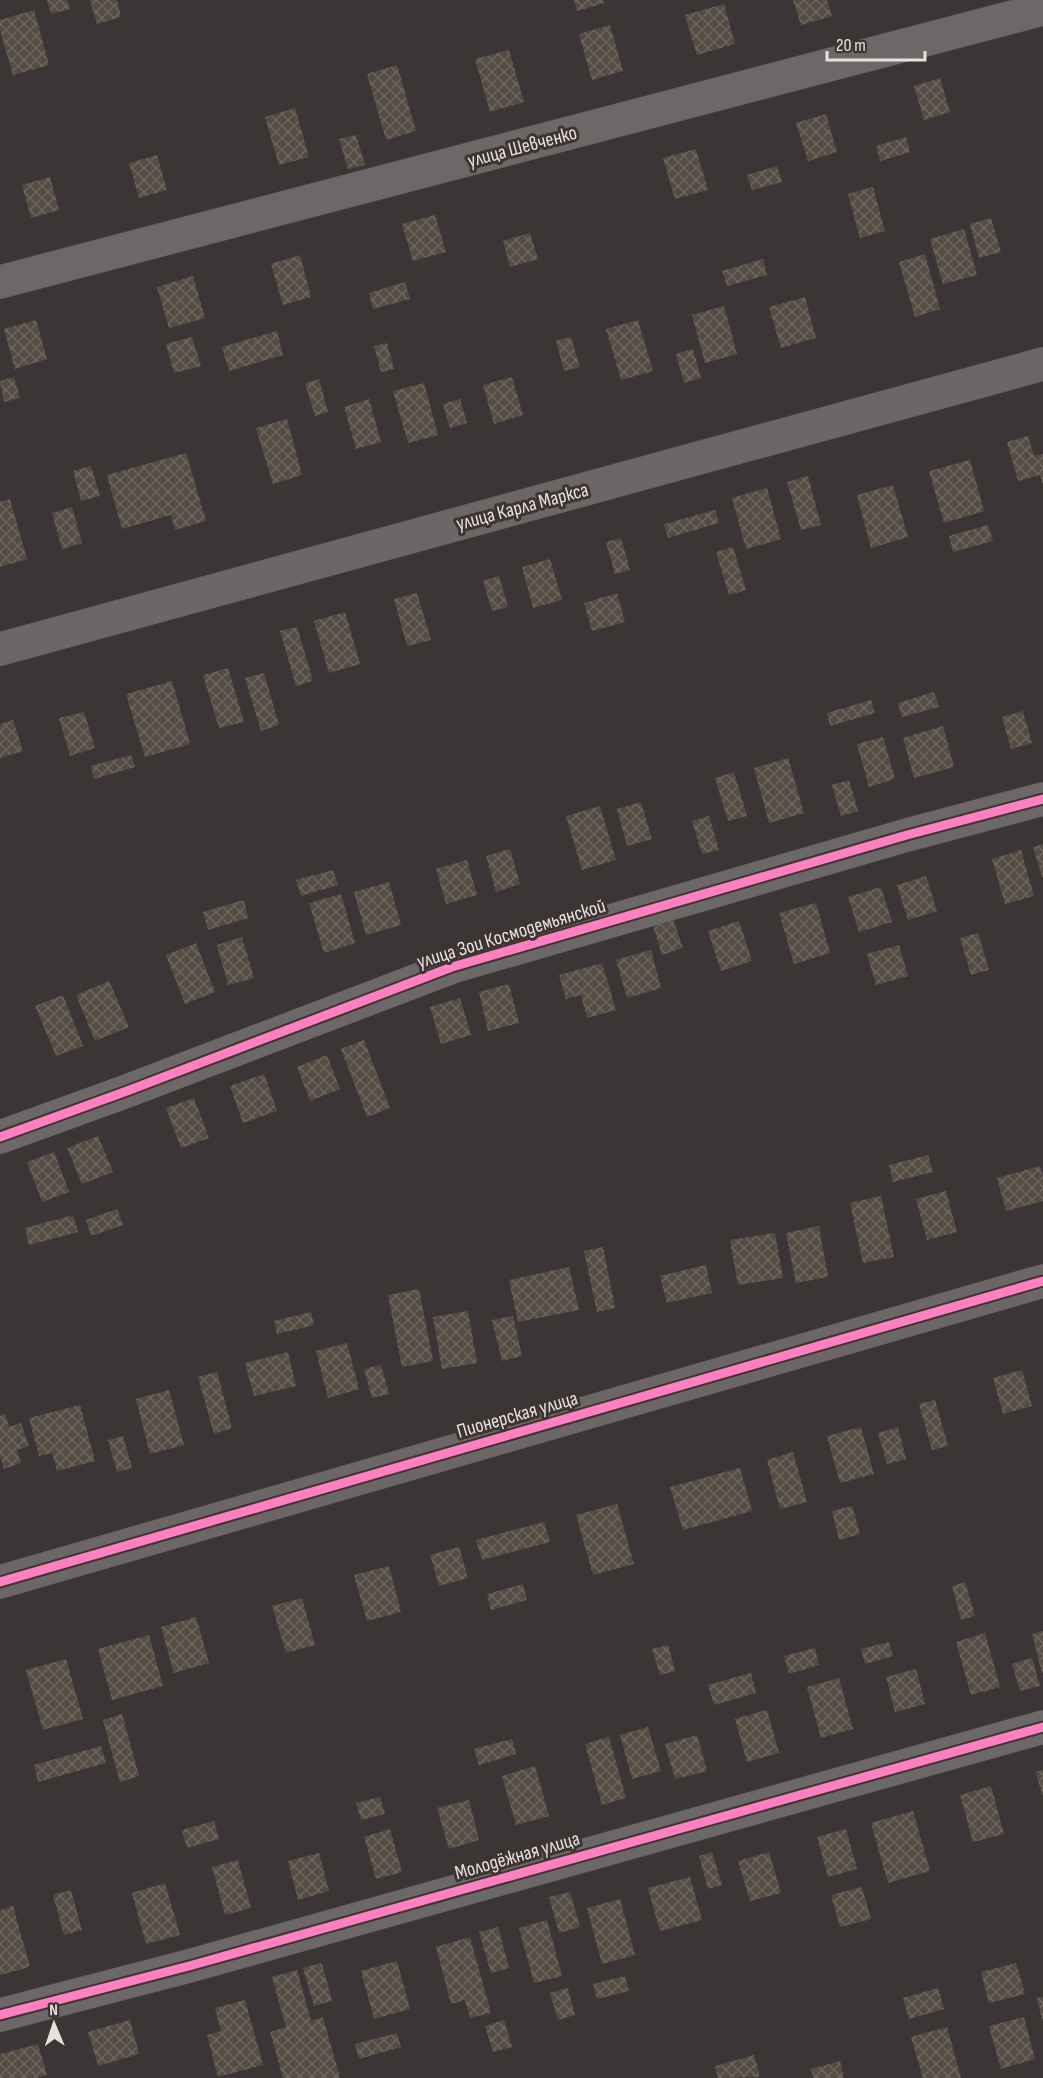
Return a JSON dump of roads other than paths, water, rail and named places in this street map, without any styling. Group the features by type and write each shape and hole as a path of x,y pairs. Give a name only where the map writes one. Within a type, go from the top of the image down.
{"street":[{"name":"улица Шевченко","path":"0,282 1043,9"},
{"name":"улица Карла Маркса","path":"0,649 1043,364"},
{"name":"улица Зои Космодемьянской","path":"0,1137 139,1087 452,967 885,842 1043,799"},
{"name":"Пионерская улица","path":"0,1582 1043,1281"},
{"name":"Молодёжная улица","path":"0,2015 189,1966 1043,1727"}]}
